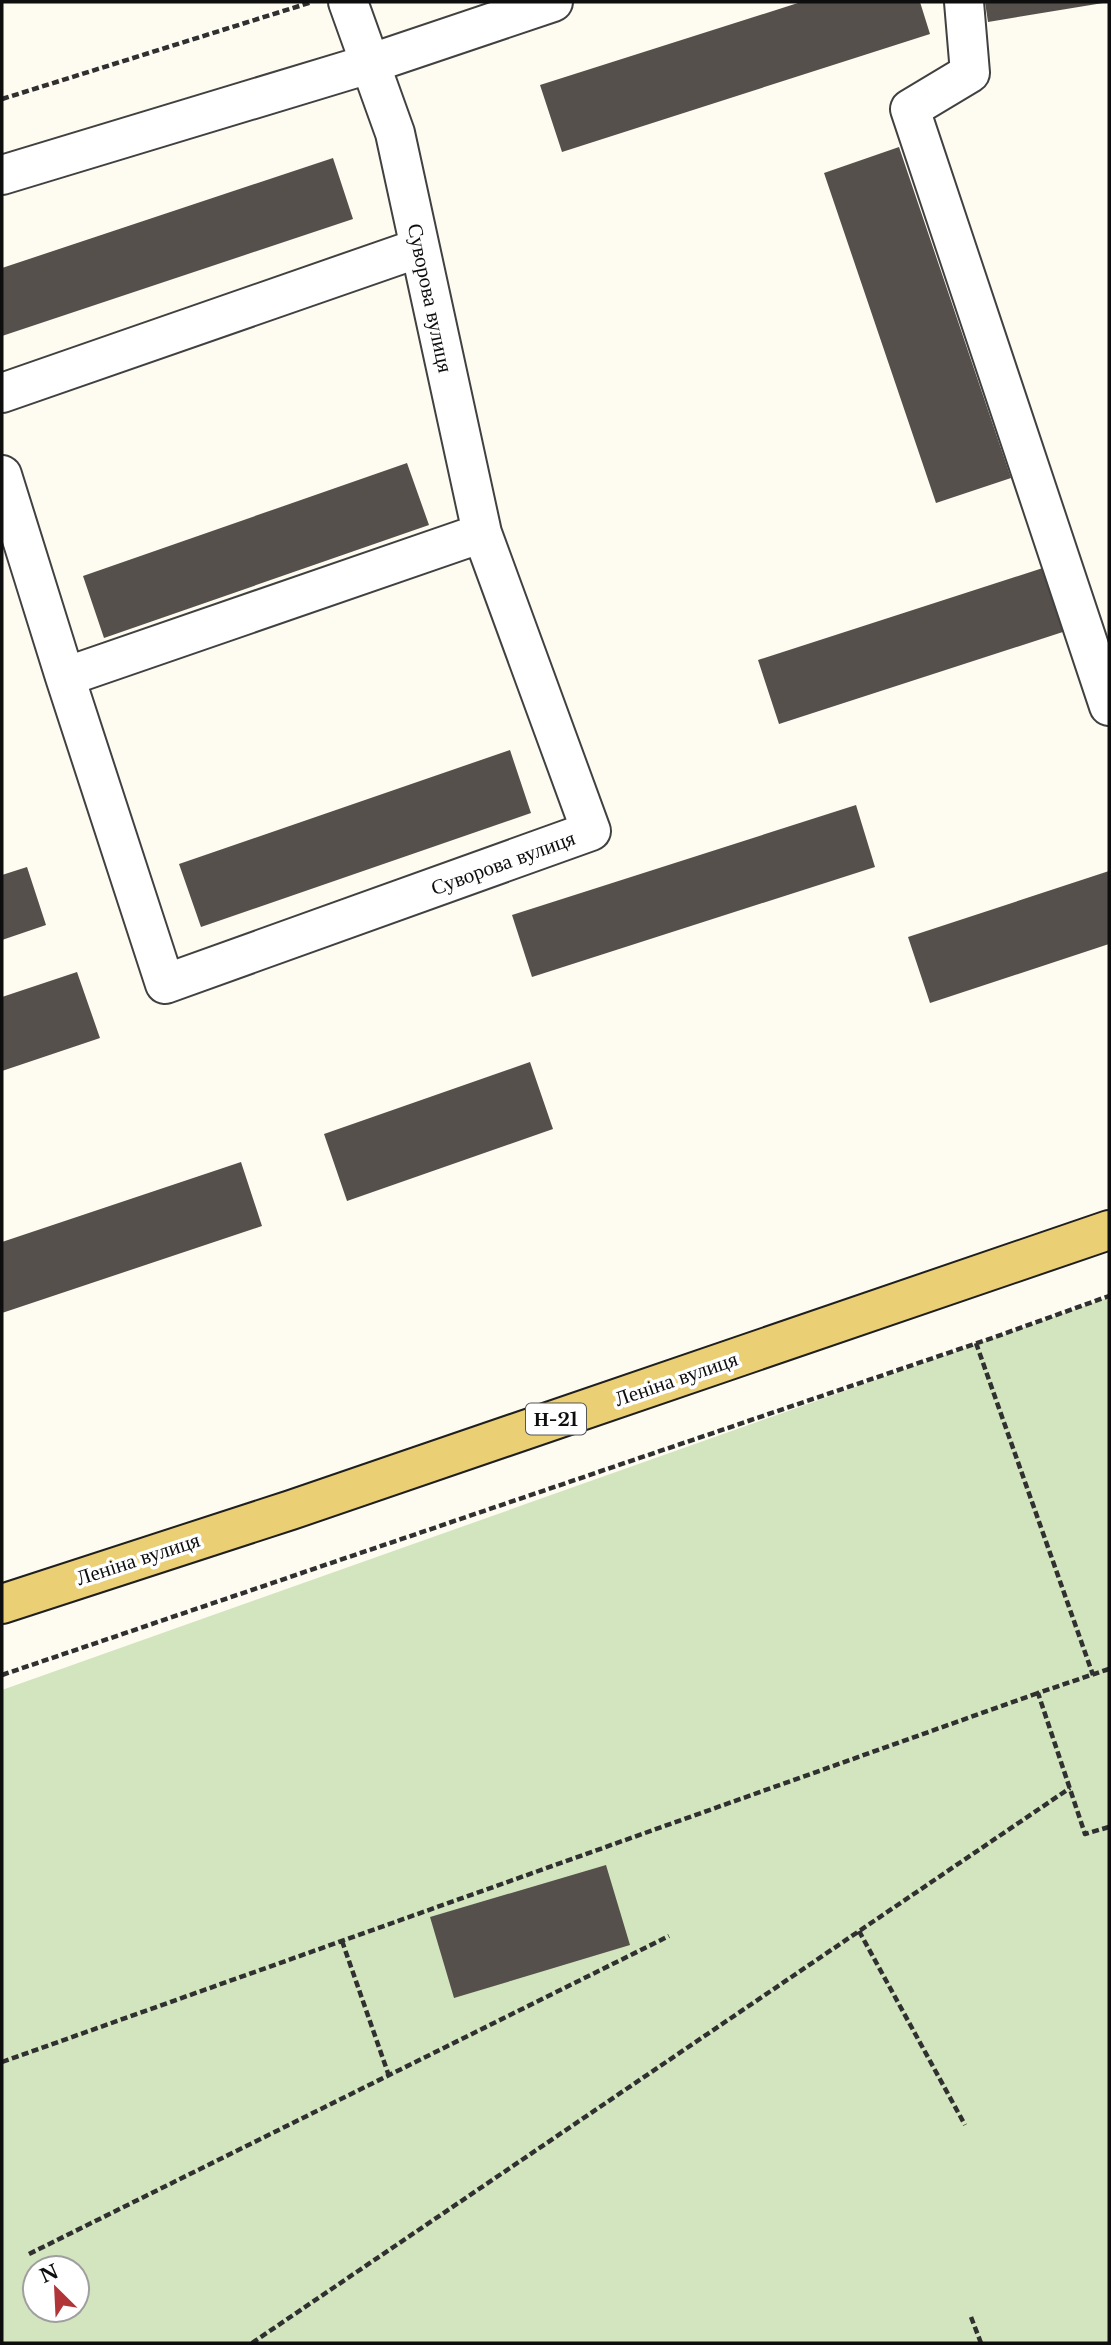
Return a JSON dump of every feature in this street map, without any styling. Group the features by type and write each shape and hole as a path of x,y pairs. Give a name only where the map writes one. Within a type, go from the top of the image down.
{"main road":[{"name":"Леніна вулиця","path":"2,1604 304,1506 1109,1230"}],"street":[{"name":"Суворова вулиця","path":"2,475 165,984 591,831 482,533 395,132 348,2"},
{"path":"2,175 369,64 553,2"},
{"path":"964,2 970,73 910,109 1109,706"},
{"path":"2,393 419,248"},
{"path":"65,677 482,533"}],"path":[{"path":"2,99 313,2"},
{"path":"2,1675 1109,1296"},
{"path":"976,1343 1093,1675"},
{"path":"2,2062 1109,1669"},
{"path":"1038,1693 1086,1835 1109,1827"},
{"path":"252,2343 1070,1788"},
{"path":"859,1931 965,2125"},
{"path":"29,2254 670,1936"},
{"path":"341,1941 389,2076"},
{"path":"971,2317 981,2343"}],"green space":[{"path":"1109,1297 1109,2343 2,2343 2,1690"}],"building":[{"path":"801,2 920,2 930,34 562,152 540,85"},
{"path":"985,2 1103,2 1103,3 988,22"},
{"path":"899,147 1011,478 936,503 824,173"},
{"path":"333,158 353,219 2,336 2,268"},
{"path":"407,463 429,525 104,638 83,576"},
{"path":"1052,565 1072,629 779,724 758,660"},
{"path":"510,750 531,813 201,927 179,864"},
{"path":"856,805 875,867 532,977 512,915"},
{"path":"27,867 46,925 2,940 2,875"},
{"path":"1109,871 1109,944 930,1003 908,937"},
{"path":"77,972 100,1038 2,1071 2,997"},
{"path":"530,1062 553,1129 347,1201 324,1134"},
{"path":"241,1162 262,1226 2,1313 2,1242"},
{"path":"606,1865 630,1945 454,1998 430,1917"}]}
